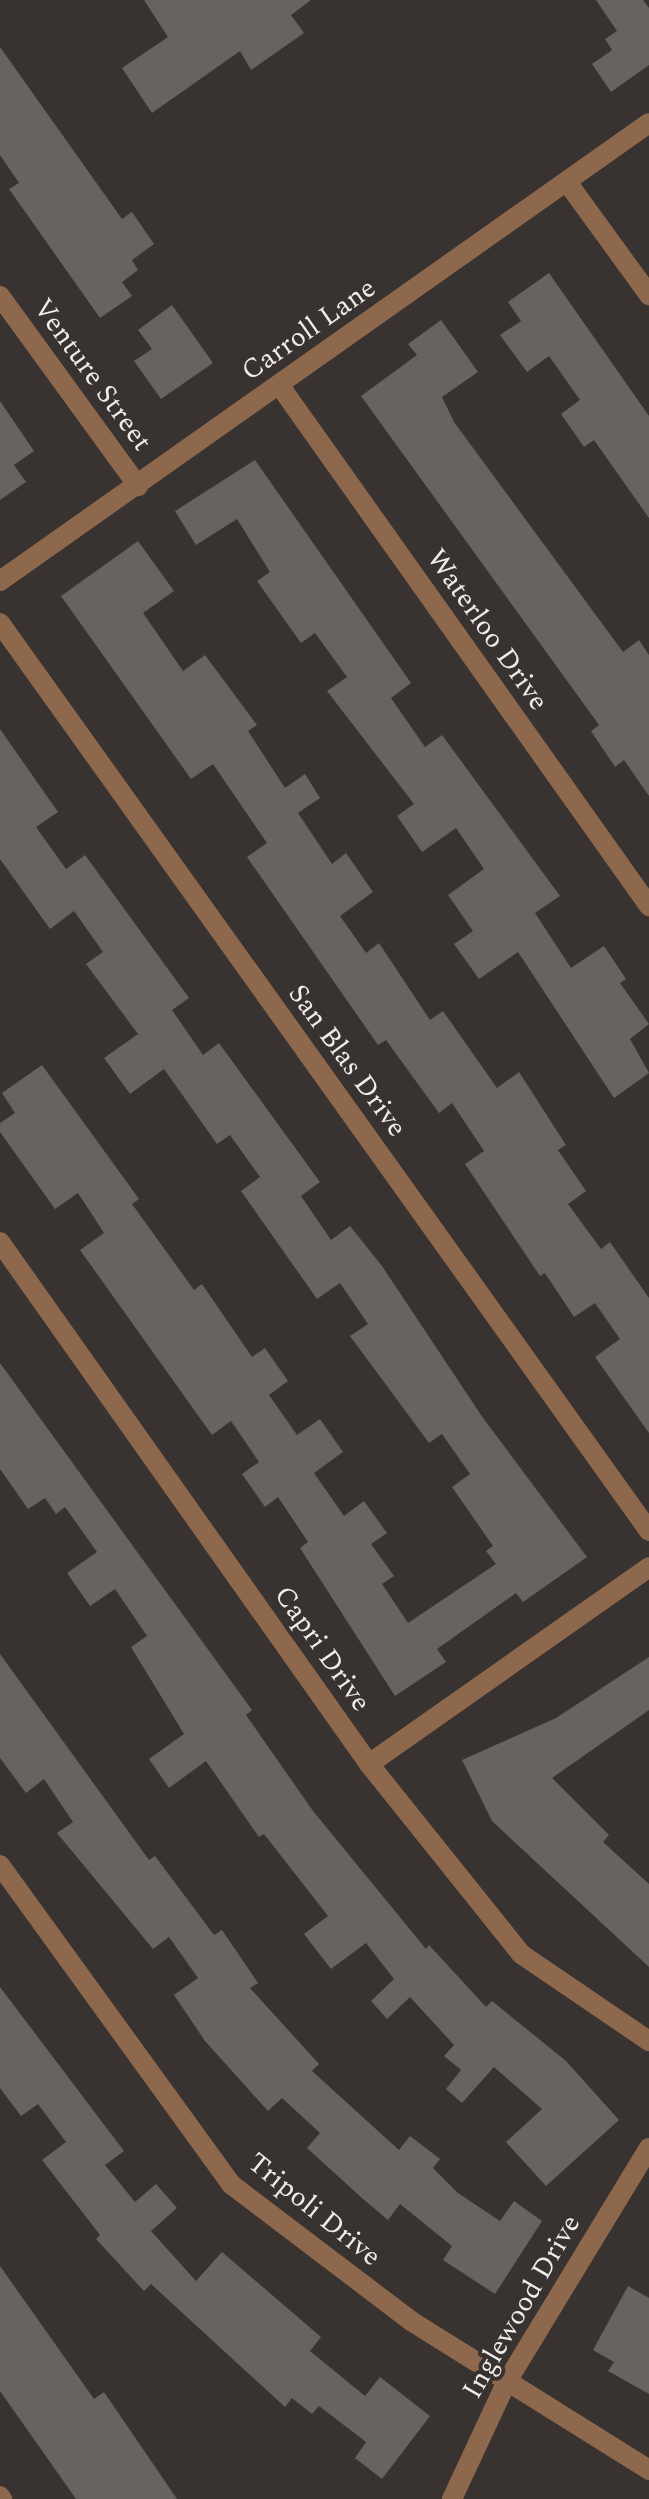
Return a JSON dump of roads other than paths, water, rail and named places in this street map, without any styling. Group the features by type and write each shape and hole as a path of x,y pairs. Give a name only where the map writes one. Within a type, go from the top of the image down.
{"street":[{"name":"Carroll Lane","path":"0,581 649,123"},
{"path":"567,182 649,295"},
{"name":"Venture Street","path":"0,296 138,486"},
{"name":"Waterloo Drive","path":"280,386 649,906"},
{"name":"San Blas Drive","path":"0,623 649,1531"},
{"name":"Capri Drive","path":"0,1242 369,1764 521,1954 649,2041"},
{"path":"369,1764 649,1567"},
{"name":"Tripoli Drive","path":"0,1865 232,2185 411,2321 649,2470"},
{"name":"Inglewood Drive","path":"452,2499 506,2383 649,2148"}]}
